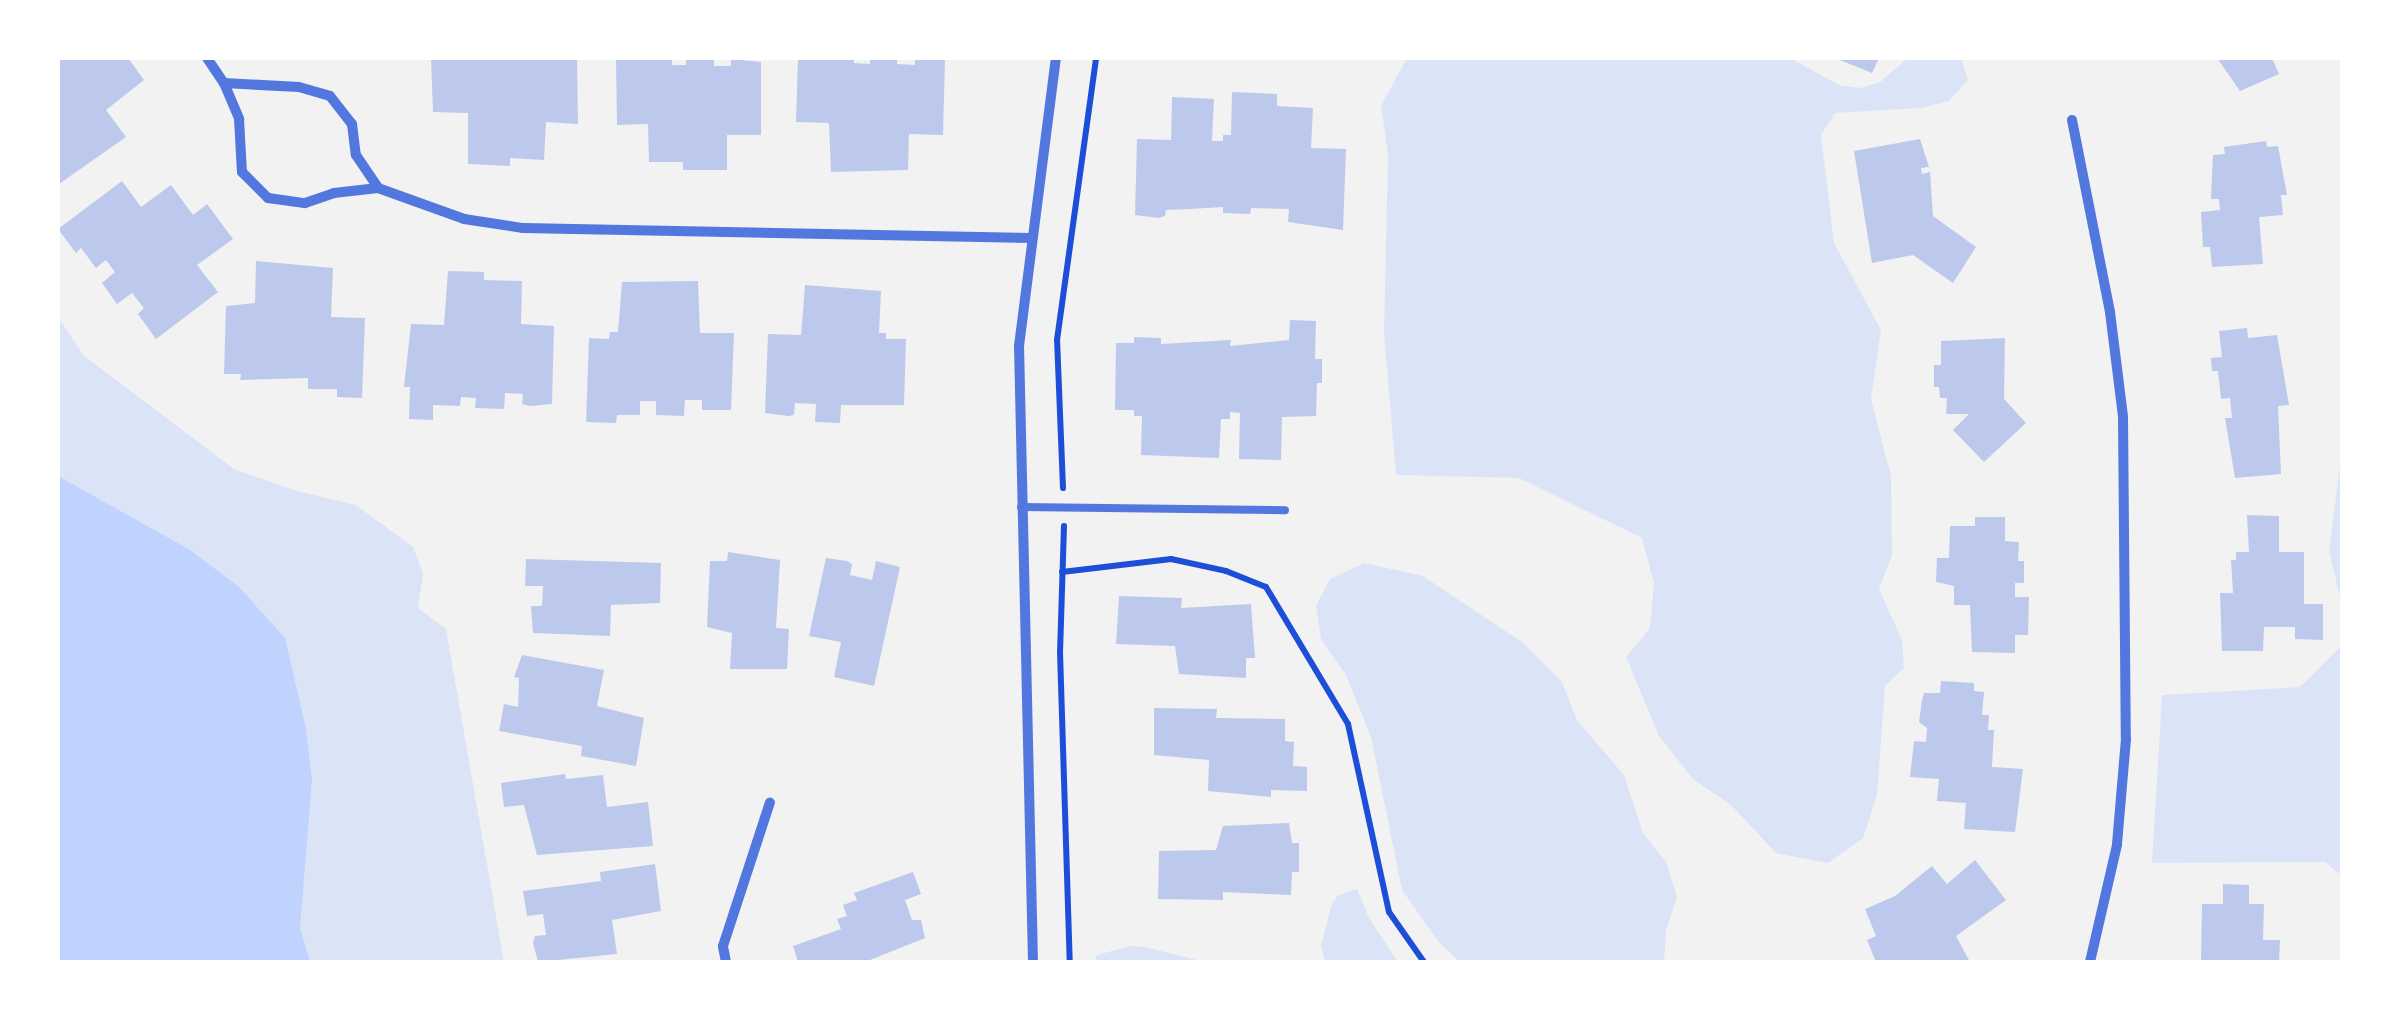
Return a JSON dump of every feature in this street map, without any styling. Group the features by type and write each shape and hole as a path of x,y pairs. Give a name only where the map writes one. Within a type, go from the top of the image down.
{"street":[{"path":"206,58 224,83 239,119 242,172 268,198 305,203 334,193 378,188 464,219 523,228 1031,238"},
{"path":"1034,962 1019,346 1056,58"},
{"path":"224,83 299,86 330,96 352,124 356,155 378,188"},
{"path":"2072,120 2110,312 2123,417 2126,738 2117,845 2090,962"},
{"path":"726,962 723,946 770,802"}],"lane":[{"path":"1021,506 1284,510"}],"path":[{"path":"1062,572 1172,559 1226,571 1266,586 1348,724 1389,912 1424,962"}],"shaded area":[{"path":"1407,58 1790,58 1839,85 1861,88 1880,82 1908,58 1961,58 1968,80 1949,101 1921,108 1835,113 1821,135 1834,243 1881,330 1871,399 1891,476 1892,555 1879,589 1902,640 1904,668 1885,686 1877,795 1863,838 1828,863 1776,853 1731,805 1693,779 1659,736 1626,657 1650,628 1654,583 1642,538 1519,478 1396,475 1384,334 1388,154 1381,106"},
{"path":"58,317 84,356 234,469 297,491 356,505 413,547 423,573 418,608 446,629 504,962 58,962"},
{"path":"2342,450 2342,605 2329,551"},
{"path":"1364,563 1423,576 1522,642 1562,682 1577,720 1624,775 1643,833 1666,862 1677,897 1666,931 1664,962 1460,962 1438,941 1402,890 1371,737 1346,675 1321,639 1316,606 1330,579"},
{"path":"2342,645 2342,876 2325,862 2152,863 2162,695 2300,687"},
{"path":"1357,889 1369,918 1398,962 1325,962 1321,945 1332,904 1338,895"},
{"path":"1130,946 1205,962 1094,962 1097,955"}],"water":[{"path":"58,476 190,550 239,587 285,638 306,729 312,779 300,928 310,962 58,962"}],"building":[{"path":"58,58 128,58 144,80 106,110 126,137 59,184"},
{"path":"431,58 577,58 578,124 546,122 544,160 510,158 510,166 468,164 468,113 433,112"},
{"path":"616,58 672,58 672,65 686,65 686,58 714,58 714,66 731,66 731,59 761,62 761,135 727,135 727,170 683,170 683,162 649,162 648,124 617,125"},
{"path":"798,58 854,58 854,63 870,64 870,58 897,58 897,64 915,65 915,58 945,59 943,135 909,134 908,170 831,172 829,123 796,122"},
{"path":"1835,58 1879,58 1872,73"},
{"path":"2217,58 2272,58 2279,74 2240,91"},
{"path":"1232,92 1277,94 1277,106 1313,108 1311,148 1346,149 1343,230 1288,222 1289,209 1251,208 1250,214 1223,213 1223,207 1166,210 1165,216 1159,218 1135,215 1137,139 1171,140 1172,97 1214,99 1212,141 1223,141 1223,135 1231,135"},
{"path":"1920,139 1929,167 1921,168 1922,174 1930,172 1933,216 1976,247 1953,283 1913,255 1872,263 1854,151"},
{"path":"2266,141 2267,147 2278,146 2287,195 2281,195 2283,215 2259,217 2263,264 2212,267 2210,247 2203,247 2201,212 2220,210 2219,199 2211,199 2213,155 2225,154 2224,147"},
{"path":"122,181 141,207 171,185 193,215 207,204 233,239 197,265 218,292 156,339 138,314 144,308 132,293 117,304 102,283 115,272 106,260 96,268 81,248 76,253 58,229"},
{"path":"256,261 333,268 331,317 365,318 362,398 337,397 337,389 308,389 308,378 240,380 241,374 224,374 226,306 255,303"},
{"path":"448,271 484,272 484,280 522,281 521,324 554,326 552,404 530,406 522,404 523,394 505,393 504,409 475,408 476,398 461,397 460,406 433,405 433,420 409,419 410,387 404,387 411,324 444,325"},
{"path":"698,281 700,333 734,333 731,410 702,410 702,400 685,400 684,416 656,415 656,401 640,401 640,415 617,415 616,423 586,422 589,338 609,339 610,332 618,332 622,282"},
{"path":"805,285 881,291 879,333 886,333 886,339 906,339 904,405 841,405 840,423 815,422 816,404 795,403 794,415 789,416 765,413 768,334 801,335"},
{"path":"1290,320 1316,321 1315,359 1322,359 1322,383 1317,383 1316,416 1282,417 1281,460 1239,459 1240,413 1230,412 1230,419 1221,419 1219,458 1141,455 1142,416 1134,416 1134,410 1115,410 1116,343 1134,343 1134,337 1161,338 1161,344 1231,340 1230,346 1289,340"},
{"path":"2247,328 2248,338 2277,335 2289,405 2278,406 2281,474 2235,478 2225,418 2232,418 2230,398 2221,399 2218,371 2212,371 2211,358 2222,357 2219,331"},
{"path":"2005,338 2004,399 2026,423 1984,462 1953,430 1969,414 1946,414 1947,398 1940,398 1939,387 1934,387 1934,365 1941,365 1941,341"},
{"path":"2247,515 2279,516 2279,552 2304,552 2304,604 2323,604 2323,640 2295,639 2295,627 2264,627 2263,651 2222,651 2220,593 2233,593 2231,560 2236,560 2236,552 2249,552"},
{"path":"1975,517 2005,517 2005,541 2019,542 2018,561 2024,561 2024,583 2015,583 2015,597 2029,597 2028,635 2015,635 2015,653 1972,652 1970,605 1954,605 1954,586 1936,582 1937,558 1949,558 1950,526 1975,526"},
{"path":"728,552 780,560 776,628 789,629 787,669 730,669 732,633 707,627 710,561 727,561"},
{"path":"826,558 847,561 852,564 850,575 872,580 876,561 900,567 874,686 834,677 841,642 809,636"},
{"path":"526,559 661,563 660,603 611,605 610,636 533,633 531,606 542,606 543,586 525,586"},
{"path":"1119,596 1182,598 1181,608 1251,604 1255,658 1246,658 1246,678 1179,674 1175,646 1116,644"},
{"path":"522,655 604,670 597,706 644,718 636,766 581,756 582,746 499,731 504,704 518,707 519,678 514,677"},
{"path":"1941,681 1974,683 1974,691 1984,692 1982,715 1989,715 1988,730 1994,730 1992,767 2023,769 2015,832 1964,829 1966,803 1937,801 1939,779 1910,777 1914,741 1926,742 1927,728 1919,722 1924,693 1940,693"},
{"path":"1154,708 1217,709 1216,718 1285,719 1285,741 1294,742 1293,766 1307,767 1307,791 1271,790 1271,797 1208,791 1209,760 1154,755"},
{"path":"565,774 566,779 603,775 607,807 648,802 653,846 537,855 524,805 504,807 501,783"},
{"path":"1289,823 1292,843 1299,843 1299,872 1292,872 1291,895 1223,892 1223,900 1158,899 1159,851 1216,850 1223,826"},
{"path":"1975,860 2006,900 1956,936 1970,962 1876,962 1867,940 1876,936 1865,909 1895,896 1932,866 1947,884"},
{"path":"655,864 661,911 612,920 617,954 538,962 533,943 535,936 546,935 543,914 527,916 523,891 601,881 600,872"},
{"path":"913,872 921,894 905,900 912,920 921,920 925,938 865,962 798,962 793,946 841,929 837,919 847,916 843,905 857,900 854,893"},
{"path":"2223,884 2249,885 2249,904 2264,904 2263,940 2280,940 2279,962 2201,962 2202,904 2223,904"}]}
